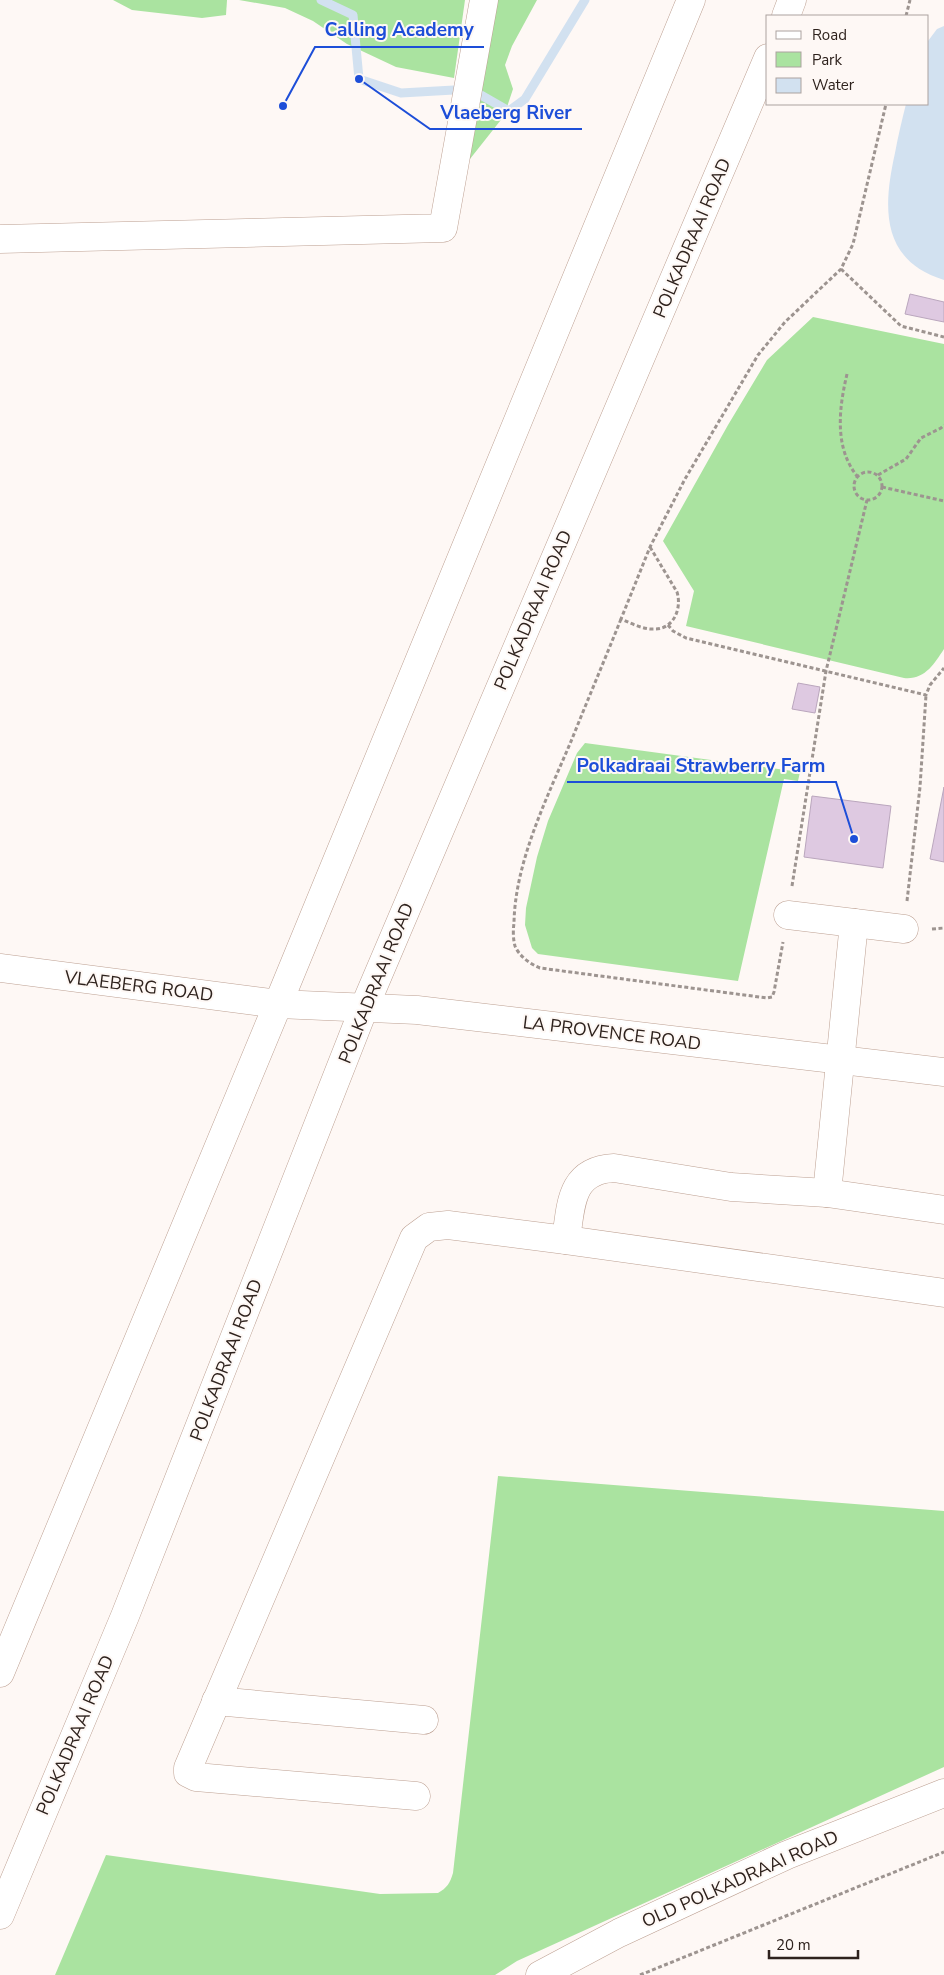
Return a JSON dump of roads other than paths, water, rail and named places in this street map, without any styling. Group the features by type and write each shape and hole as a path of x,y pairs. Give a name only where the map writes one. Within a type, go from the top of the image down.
{"main road":[{"path":"0,239 443,228 484,0"},
{"path":"0,1673 278,1004 691,0"},
{"path":"786,15 792,0"},
{"name":"POLKADRAAI ROAD","path":"0,1915 125,1616 364,1008 766,63"},
{"path":"788,915 904,929"},
{"path":"827,1193 842,1060 854,923"},
{"name":"VLAEBERG ROAD","path":"0,968 278,1004"},
{"name":"LA PROVENCE ROAD","path":"278,1004 417,1010 944,1072"},
{"path":"566,1240 572,1204 582,1178 602,1169 614,1168 731,1187 827,1193 944,1210"},
{"path":"416,1796 191,1775 188,1773 189,1763 414,1238 429,1227 443,1225 566,1240 944,1293"},
{"path":"216,1701 424,1720"},
{"name":"OLD POLKADRAAI ROAD","path":"540,1975 619,1933 787,1855 944,1793"}],"water":[{"path":"944,26 944,280 923,271 908,259 897,245 891,229 888,212 891,173 906,105 929,105 929,40 937,29"}],"waterway":[{"path":"321,0 353,15 359,79 401,93 454,90"},
{"path":"479,94 509,111 525,99 585,0"}],"place":[{"name":"Vlaeberg River","path":"359,79"},
{"name":"Calling Academy","path":"283,106"},
{"name":"Polkadraai Strawberry Farm","path":"854,839"}]}
